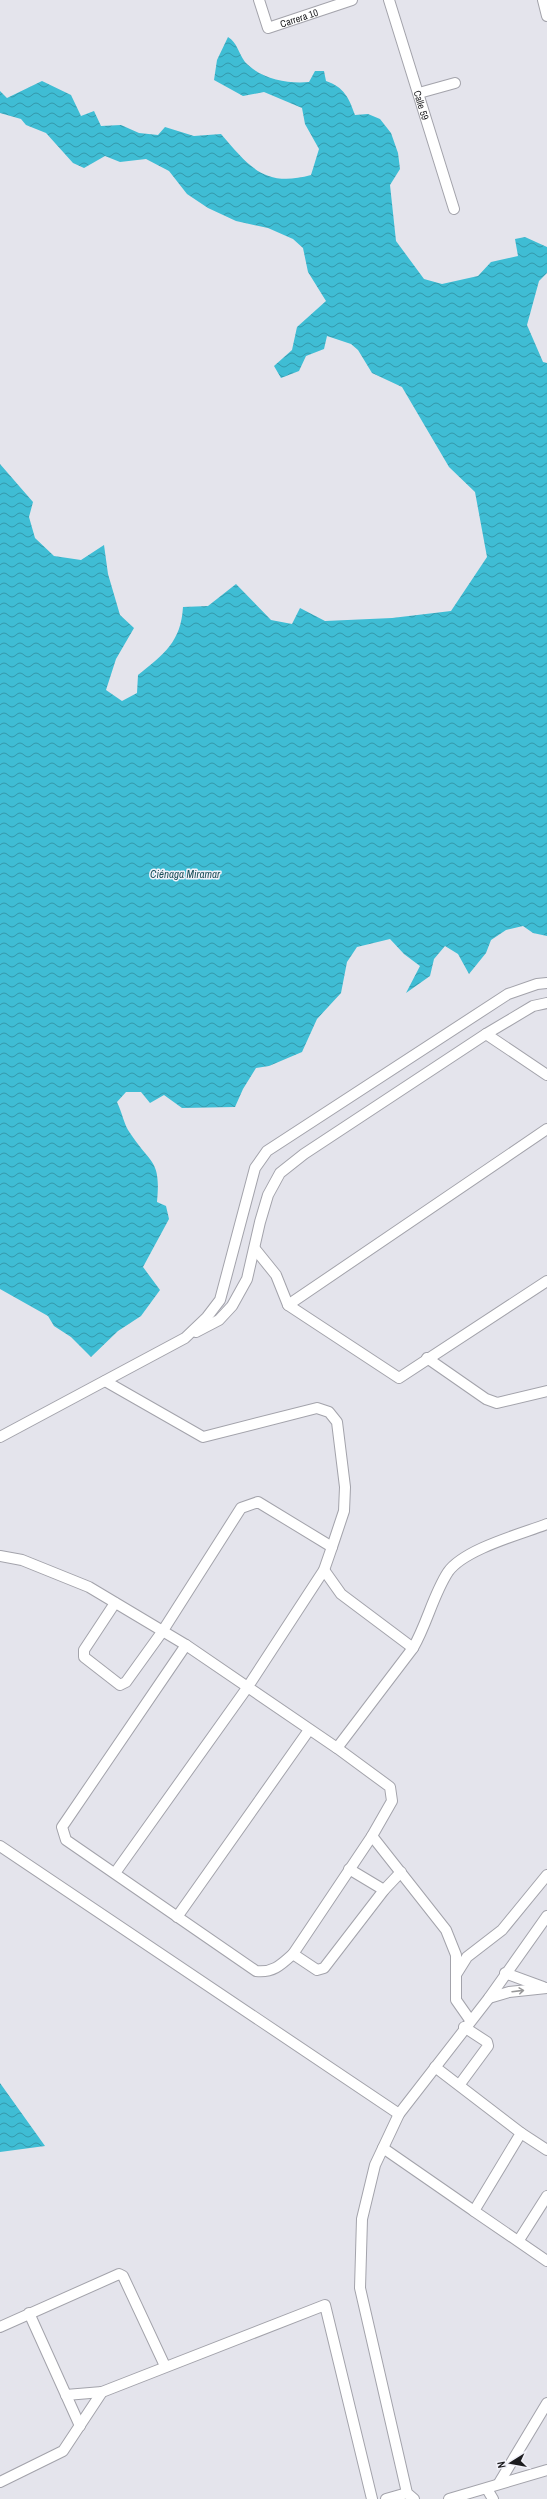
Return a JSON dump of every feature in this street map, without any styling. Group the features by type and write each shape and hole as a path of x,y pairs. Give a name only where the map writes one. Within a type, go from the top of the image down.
{"street":[{"name":"Carrera 10","path":"259,0 268,28 352,0"},
{"name":"Calle 59","path":"389,0 454,209"},
{"path":"543,0 547,16"},
{"path":"419,93 455,83"},
{"path":"186,1338 207,1317 220,1300 255,1168 267,1151 508,994 537,984 547,983"},
{"path":"0,1437 219,1320 232,1306 247,1279 260,1222 268,1195 280,1173 304,1154 486,1034 533,1006 547,1003"},
{"path":"486,1034 547,1074"},
{"path":"288,1305 547,1129"},
{"path":"255,1248 276,1275 288,1305 394,1376 404,1377 427,1358 547,1281"},
{"path":"427,1358 486,1399 497,1403 547,1391"},
{"path":"105,1381 203,1437 317,1408 329,1412 337,1422 345,1487 344,1511 324,1570 247,1688 115,1873"},
{"path":"115,1603 84,1650 84,1657 120,1685 126,1682 162,1632 241,1508 250,1503 258,1502 332,1547"},
{"path":"337,1748 413,1648 444,1579 455,1565 482,1550 547,1524"},
{"path":"0,1556 22,1560 89,1587 186,1645 337,1748 390,1787 392,1801 372,1836 292,1954 280,1967 266,1972 256,1971 66,1840 62,1827 186,1645"},
{"path":"324,1570 341,1594 413,1648"},
{"path":"177,1917 309,1730"},
{"path":"372,1836 446,1930 456,1955 456,2000 467,2024 487,2042 488,2046 460,2084"},
{"path":"0,1846 399,2114"},
{"path":"349,1869 384,1890"},
{"path":"292,1954 317,1970 324,1968 384,1890 401,1872"},
{"path":"456,1974 467,1957 502,1930 547,1875"},
{"path":"386,2499 411,2496 360,2288 362,2219 375,2165 399,2114 467,2024 489,1998 547,1916"},
{"path":"505,1974 547,1988"},
{"path":"489,1998 509,1992 547,1988"},
{"path":"434,2067 460,2084 521,2133 547,2150"},
{"path":"474,2211 521,2133"},
{"path":"383,2148 519,2240 547,2261"},
{"path":"519,2240 547,2196"},
{"path":"0,2328 119,2274 122,2276 166,2366"},
{"path":"66,2395 102,2392 325,2305 372,2499"},
{"path":"29,2314 80,2426"},
{"path":"0,2482 63,2451 102,2392"},
{"path":"498,2483 547,2403"},
{"path":"449,2499 487,2489 498,2483 547,2470"},
{"path":"487,2489 493,2499"}],"water":[{"name":"Ciénaga Miramar","path":"228,37 236,45 245,62 259,73 283,81 309,82 315,71 324,71 326,81 342,90 348,98 355,115 368,114 380,119 391,133 398,153 400,169 390,185 396,241 424,279 442,284 478,276 491,262 518,256 515,239 525,237 547,247 547,273 539,281 527,325 543,362 547,363 547,936 533,933 523,926 506,930 491,940 486,953 469,974 458,954 445,946 434,959 430,976 406,993 420,966 404,954 390,939 357,947 347,962 341,993 317,1019 302,1052 269,1066 256,1068 243,1089 235,1107 182,1108 164,1095 150,1103 141,1092 126,1092 117,1102 128,1130 153,1163 157,1178 157,1202 166,1206 169,1219 143,1267 160,1290 141,1316 118,1331 91,1357 71,1337 54,1326 48,1316 0,1289 0,464 33,502 29,517 35,538 54,556 81,560 104,545 108,574 120,615 134,628 116,659 106,690 122,701 137,693 138,675 170,646 179,629 183,607 208,606 236,584 271,620 292,624 300,608 325,621 392,618 451,611 487,557 475,492 449,467 402,387 372,373 358,350 351,344 327,336 324,349 306,356 299,371 281,378 274,366 292,350 297,327 326,301 308,272 303,248 293,239 268,228 236,221 208,208 187,194 169,171 146,159 120,162 105,156 84,168 73,163 46,133 26,125 21,119 0,113 0,91 7,98 42,81 71,95 81,116 94,111 101,126 121,125 139,133 158,135 165,127 194,136 221,134 249,164 269,176 281,179 311,175 319,149 305,124 302,108 264,92 243,96 214,80 217,60"},
{"path":"0,2083 45,2146 0,2152"}]}
